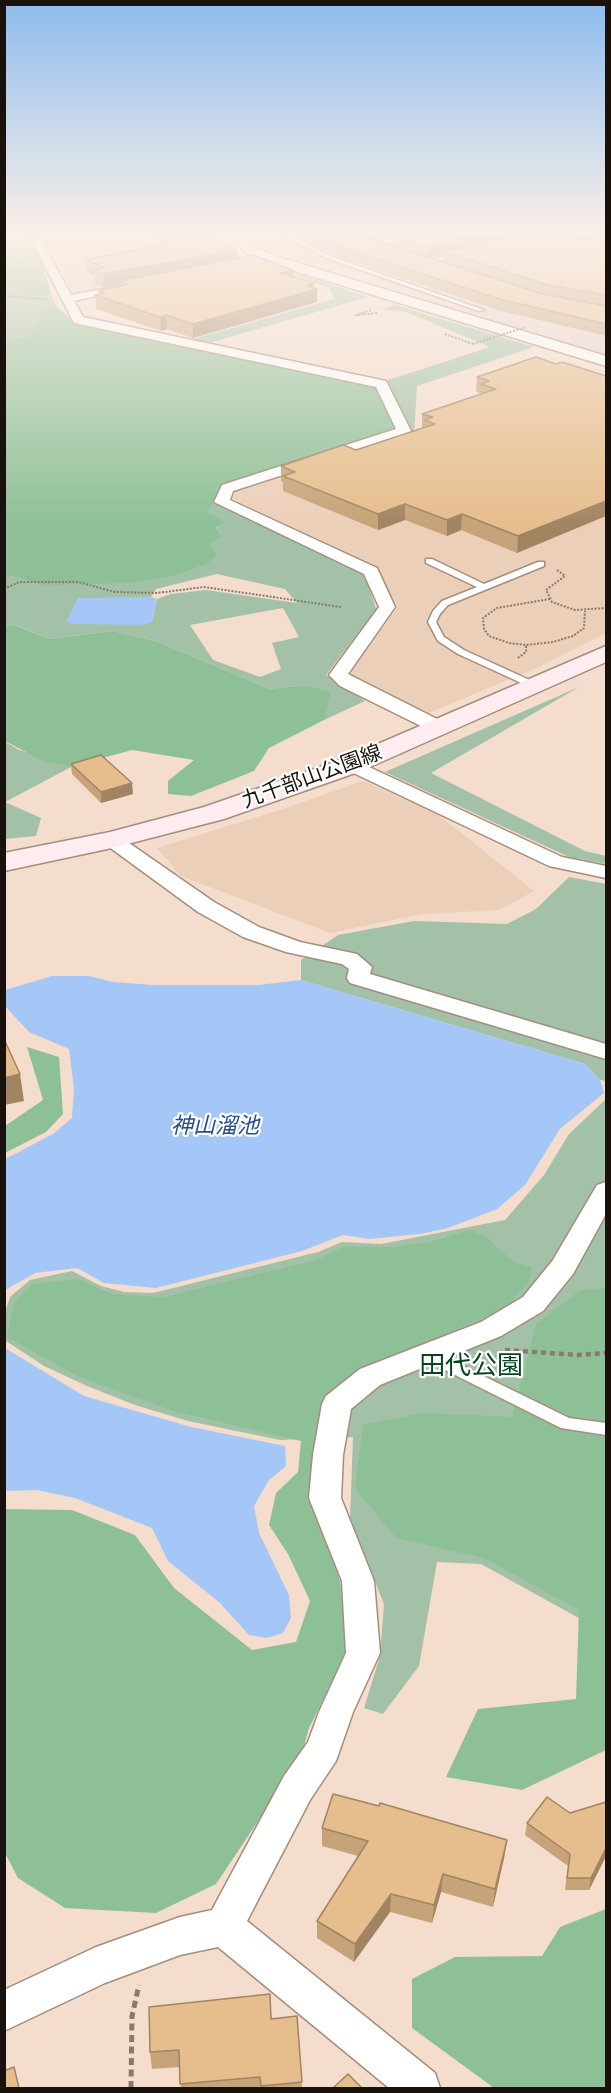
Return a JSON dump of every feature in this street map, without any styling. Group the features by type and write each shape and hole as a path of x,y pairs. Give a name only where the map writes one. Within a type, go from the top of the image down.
{"main road":[{"name":"九千部山公園線","path":"4,862 112,840 214,813 352,765 606,653"}],"street":[{"path":"133,332 381,384 404,430 227,488 222,502 371,571 387,608 338,675 438,728"},
{"path":"509,332 606,361"},
{"path":"352,765 556,862 606,872"},
{"path":"112,840 206,907 251,932 294,948 349,959 361,966 358,978 606,1052"},
{"path":"224,1927 297,1788 322,1750 336,1712 363,1653 358,1581 325,1498 328,1455 337,1404 370,1377 491,1329 533,1304 562,1267 606,1191"},
{"path":"4,2010 96,1967 180,1936 224,1927"},
{"path":"224,1927 420,2088"}],"lane":[{"path":"429,561 484,587"},
{"path":"533,685 461,652 441,639 432,622 445,603 541,564"},
{"path":"429,1352 452,1367 566,1424 606,1429"}],"path":[{"path":"473,344 511,332"},
{"path":"557,570 565,576 546,590 550,599 565,608 585,610 606,608"},
{"path":"4,589 19,582 78,582 115,592 157,593 204,587 341,606"},
{"path":"550,599 497,608 483,618 484,629 489,636 509,643 526,645 553,642 573,636 584,628 585,610"},
{"path":"459,1341 486,1349 577,1354 606,1353"},
{"path":"131,2088 132,2016 147,1948"}],"shaded area":[{"path":"533,332 606,332 606,354"},
{"path":"408,433 606,507 606,633 539,667 424,715 348,676 398,607 376,566 233,499 236,487"},
{"path":"363,781 436,813 534,891 500,910 422,914 330,933 181,876 157,848 280,810"}],"green space":[{"path":"5,332 32,332 30,336 5,339"},
{"path":"32,332 120,332 374,385 396,428 220,486 214,502 207,511 225,522 216,528 220,537 209,544 217,555 206,564 176,575 129,583 41,585 5,576 5,339 30,336"},
{"path":"219,332 248,332 209,343 193,339"},
{"path":"453,332 483,332 534,347 417,386 414,435 408,433 385,381 490,347"},
{"path":"214,502 364,571 376,609 326,675 365,701 324,720 330,692 307,685 270,689 156,641 113,631 49,639 16,625 5,626 5,576 41,585 208,544 216,529 224,522 206,511","holes":["217,574 285,589 297,603 206,590 171,594 157,599 152,622 119,599 151,597 156,589","283,608 299,637 272,643 281,669 260,677 213,660 190,625"]},
{"path":"15,625 49,639 113,631 156,641 270,689 307,685 331,692 324,720 269,748 254,771 191,796 168,794 168,781 194,760 132,750 73,766 45,762 5,741 4,626"},
{"path":"579,687 431,773 585,851 606,856 606,864 569,857 385,772"},
{"path":"4,741 19,750 73,766 5,802 41,818 36,836 5,839"},
{"path":"569,877 606,884 606,1081 600,1080 585,1064 301,980 301,960 338,935 414,921 507,924 536,909"},
{"path":"27,1047 59,1057 63,1114 46,1132 5,1153 5,1126 43,1100"},
{"name":"田代公園","path":"606,1099 606,1633 481,1564 437,1562 419,1666 383,1714 364,1708 380,1656 384,1604 350,1519 353,1437 280,1440 188,1421 135,1405 87,1386 44,1366 6,1341 4,1315 10,1297 30,1280 72,1271 101,1286 124,1292 153,1293 318,1252 342,1242 381,1244 505,1220 544,1175 569,1134"},
{"path":"469,1230 486,1236 515,1262 532,1267 529,1282 506,1308 382,1361 338,1384 320,1412 315,1499 340,1581 348,1650 309,1728 301,1757 216,1884 156,1913 65,1908 18,1878 5,1853 4,1509 72,1510 135,1535 174,1588 252,1650 296,1642 310,1601 288,1554 269,1525 276,1493 298,1472 301,1441 173,1411 77,1376 7,1337 14,1302 33,1284 78,1279 112,1294 163,1297 316,1260 342,1247 391,1247 430,1242"},
{"path":"606,1288 606,1750 522,1790 446,1777 478,1709 576,1699 579,1610 484,1558 396,1538 355,1488 363,1425 422,1413 512,1417 536,1324 581,1290"},
{"path":"606,1909 606,2088 494,2088 412,2028 412,1979 455,1957 542,1956 560,1927"}],"water":[{"path":"151,597 157,599 152,622 142,625 72,624 66,621 78,598"},
{"name":"神山溜池","path":"52,976 89,976 113,982 152,985 259,985 301,980 585,1064 600,1080 604,1093 560,1129 525,1185 497,1209 448,1228 420,1234 369,1239 343,1235 302,1251 156,1288 104,1283 77,1268 35,1273 5,1290 5,1159 53,1134 72,1118 74,1089 69,1049 29,1032 5,1006 5,990"},
{"path":"5,1348 84,1396 191,1427 285,1446 286,1466 269,1480 254,1506 259,1533 289,1595 291,1618 283,1633 267,1638 249,1635 220,1603 168,1561 152,1528 75,1498 37,1490 5,1491"}],"building":[{"path":"536,357 556,364 562,362 606,376 606,501 518,536 462,514 447,520 405,504 378,514 283,476 295,472 281,466 343,445 356,450 435,424 425,420 433,417 422,414 496,389 481,384 489,381 477,377"},
{"path":"101,755 132,783 101,792 71,764"},
{"path":"4,1039 20,1074 4,1078"},
{"path":"333,1794 379,1806 380,1803 507,1840 495,1889 443,1874 434,1905 391,1894 355,1944 317,1921 368,1841 322,1828"},
{"path":"547,1797 570,1813 606,1802 606,1848 591,1878 567,1878 570,1854 527,1823"},
{"path":"270,1994 271,2019 297,2016 302,2082 261,2086 260,2077 180,2084 179,2050 150,2052 149,2007"},
{"path":"14,2067 19,2088 4,2088 4,2071"},
{"path":"348,2074 362,2088 333,2088"}]}
